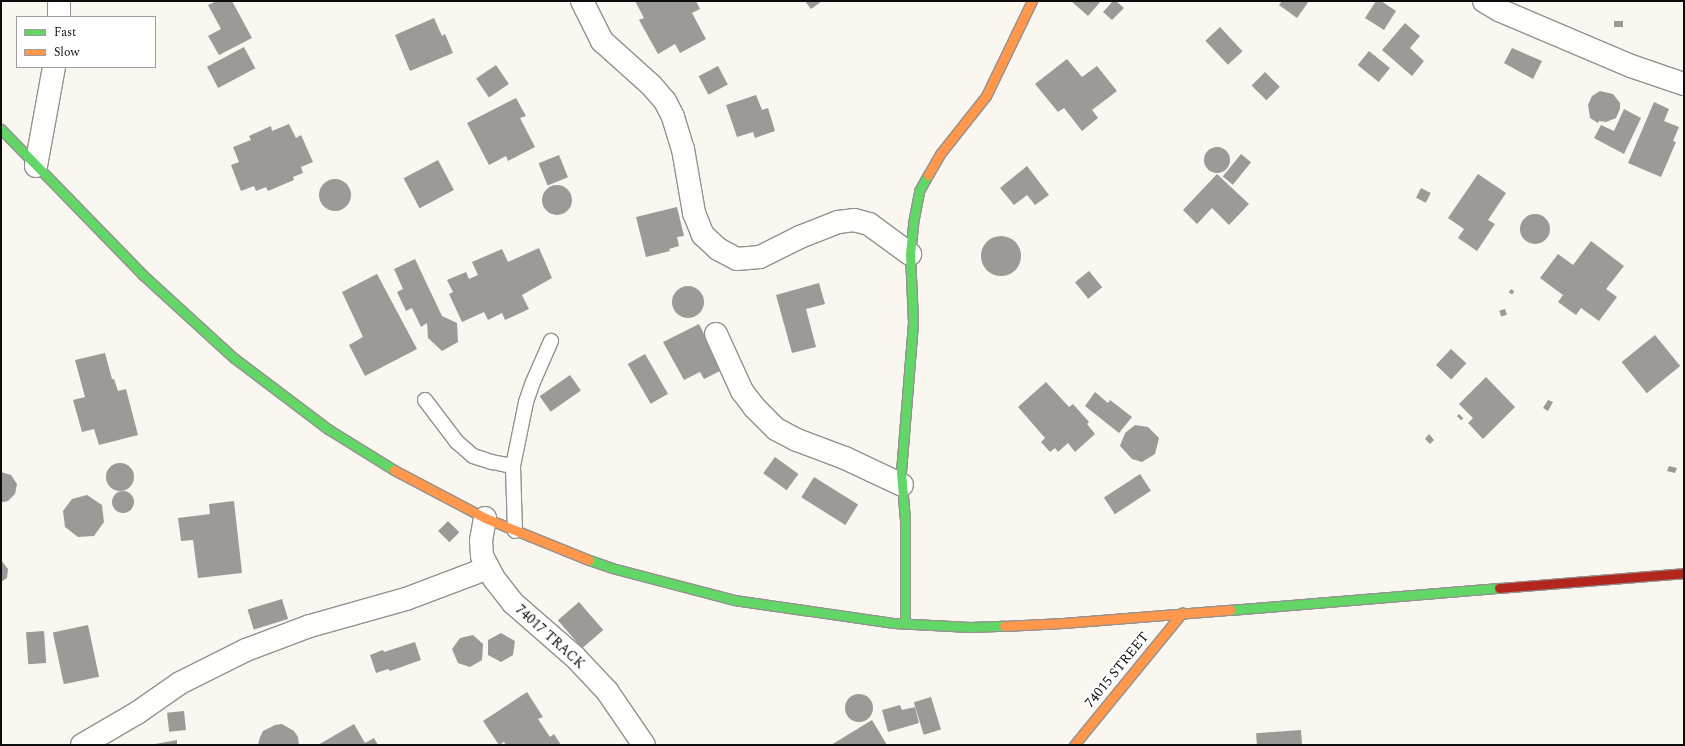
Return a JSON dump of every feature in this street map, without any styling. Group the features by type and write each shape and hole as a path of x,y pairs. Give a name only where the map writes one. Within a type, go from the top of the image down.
{"street":[{"path":"58,16 59,1"},
{"path":"582,1 602,40 651,85 665,101 673,116 683,149 694,213 703,235 718,249 737,259 760,257 800,237 838,222 854,220 869,224 910,254"},
{"path":"905,623 905,520 901,472 905,409 911,365 913,322 910,254 913,223 919,191 940,154 986,96 1032,1"},
{"path":"1484,1 1498,10 1631,66 1684,84"},
{"path":"36,166 54,68"},
{"path":"1,129 143,275 234,358 328,429 394,470 485,518 612,568 734,600 905,623 970,627 1063,623 1684,573"},
{"path":"716,334 742,391 754,408 776,429 797,440 845,458 902,485"},
{"name":"74017 TRACK","path":"485,518 482,556 494,580 512,603 575,657 606,691 644,745"},
{"path":"82,745 137,713 180,683 246,650 310,626 406,599 488,568"},
{"name":"74015 STREET","path":"1074,745 1182,613"}],"lane":[{"path":"515,531 513,466 526,402 532,382 551,341"},
{"path":"425,400 453,438 473,456 492,462 513,466"}],"building":[{"path":"217,1 232,1 252,38 219,55 208,36 221,29 208,5"},
{"path":"635,1 696,1 700,9 692,13 706,39 680,53 675,44 658,54 639,20 644,18"},
{"path":"805,1 822,1 811,9"},
{"path":"1071,1 1101,1 1088,16"},
{"path":"1113,1 1116,1 1124,8 1112,20 1103,12"},
{"path":"1282,1 1309,1 1297,18 1279,5"},
{"path":"1376,1 1381,1 1396,11 1384,30 1365,18"},
{"path":"434,18 442,36 445,34 453,53 410,71 395,35"},
{"path":"1614,21 1623,21 1623,27 1614,27"},
{"path":"1405,23 1420,36 1410,48 1424,61 1412,76 1382,50"},
{"path":"1220,27 1243,51 1228,65 1205,41"},
{"path":"244,47 255,68 218,88 207,67"},
{"path":"1512,48 1542,61 1533,79 1504,63"},
{"path":"1369,51 1390,68 1379,82 1358,65"},
{"path":"1067,59 1082,77 1097,66 1117,91 1092,110 1098,118 1082,131 1064,108 1058,112 1035,84"},
{"path":"496,65 509,84 489,97 476,78"},
{"path":"718,66 728,85 708,95 699,76"},
{"path":"1265,72 1280,87 1266,100 1252,85"},
{"path":"1600,91 1613,94 1620,103 1620,109 1616,118 1606,122 1599,121 1598,123 1590,118 1588,105 1592,96"},
{"path":"756,95 762,110 768,108 775,131 755,138 753,132 737,137 726,105"},
{"path":"516,98 526,116 520,118 535,147 508,161 506,156 489,165 467,123"},
{"path":"1654,102 1669,109 1664,121 1679,127 1673,141 1676,142 1661,177 1628,163"},
{"path":"1624,109 1641,118 1624,154 1594,138 1601,125 1614,131"},
{"path":"289,124 296,138 301,135 313,162 301,167 303,173 293,177 294,180 268,191 266,187 256,191 254,186 241,191 231,165 239,162 233,147 251,140 249,136 271,126 272,131"},
{"path":"1217,147 1226,151 1230,160 1226,169 1217,173 1208,169 1204,160 1208,151"},
{"path":"1241,154 1251,162 1233,185 1223,177"},
{"path":"559,155 568,177 548,185 539,163"},
{"path":"438,160 454,190 420,208 404,178"},
{"path":"1027,166 1049,195 1035,205 1027,195 1014,205 1000,188"},
{"path":"1217,174 1249,204 1229,225 1212,208 1197,224 1183,210"},
{"path":"1478,174 1506,193 1488,220 1495,224 1477,251 1458,238 1464,229 1448,218"},
{"path":"332,179 338,179 347,183 351,195 347,207 338,211 332,211 323,207 319,198 319,192 323,183"},
{"path":"557,185 568,189 572,200 568,211 557,215 546,211 542,200 546,189"},
{"path":"1421,188 1431,193 1426,203 1416,198"},
{"path":"677,207 684,236 677,237 679,246 669,249 670,251 646,257 636,217"},
{"path":"1535,214 1546,218 1550,229 1546,240 1535,244 1524,240 1520,229 1524,218"},
{"path":"997,236 1005,236 1012,239 1018,245 1021,256 1018,267 1012,273 1005,276 997,276 990,273 984,267 981,260 981,252 984,245 990,239"},
{"path":"1591,241 1624,266 1606,289 1617,297 1599,321 1581,308 1576,315 1558,302 1563,295 1540,278 1558,254 1573,265"},
{"path":"539,248 552,278 522,295 529,309 505,320 502,313 488,320 484,312 462,322 449,294 453,292 447,280 466,272 469,279 478,275 472,262 502,249 508,262"},
{"path":"415,259 442,316 457,323 458,342 442,351 428,338 427,323 421,327 412,308 406,311 397,292 403,289 394,269"},
{"path":"1089,271 1102,287 1088,299 1075,282"},
{"path":"377,274 417,349 365,376 349,345 363,337 342,292"},
{"path":"819,283 825,304 806,309 816,347 792,353 776,295"},
{"path":"685,286 691,286 701,293 704,302 703,308 697,315 691,318 685,318 675,311 672,305 672,299 679,289"},
{"path":"1511,289 1514,291 1512,295 1509,292"},
{"path":"1505,309 1507,315 1501,317 1499,311"},
{"path":"699,324 722,370 704,379 700,372 684,380 663,342"},
{"path":"1655,335 1680,366 1647,393 1622,362"},
{"path":"1451,349 1466,363 1451,379 1436,365"},
{"path":"105,353 112,379 114,379 118,391 126,389 138,435 99,445 94,429 82,432 73,400 85,397 75,360"},
{"path":"645,354 668,394 651,404 628,364"},
{"path":"570,375 581,391 551,412 540,396"},
{"path":"1486,377 1515,407 1483,439 1468,423 1473,418 1459,404"},
{"path":"1046,382 1069,407 1073,404 1089,422 1087,424 1095,434 1075,452 1068,443 1058,452 1055,448 1050,452 1041,442 1045,438 1018,407"},
{"path":"1095,392 1108,403 1110,400 1132,417 1119,433 1085,406"},
{"path":"1548,400 1553,402 1548,411 1543,408"},
{"path":"1459,414 1463,418 1461,420 1457,416"},
{"path":"1135,425 1148,427 1159,438 1155,454 1142,462 1132,459 1120,446 1125,433"},
{"path":"1429,434 1434,440 1430,444 1425,439"},
{"path":"775,457 798,474 787,490 763,473"},
{"path":"120,463 130,467 134,477 130,487 120,491 110,487 106,477 110,467"},
{"path":"1669,466 1677,468 1675,473 1667,471"},
{"path":"1,472 11,475 17,484 15,494 8,501 3,502 1,502"},
{"path":"1140,474 1151,491 1115,514 1104,497"},
{"path":"814,477 858,505 845,525 801,497"},
{"path":"123,491 131,494 134,502 131,510 123,513 115,510 112,502 115,494"},
{"path":"87,495 102,505 104,522 94,536 78,537 65,527 63,511 72,499"},
{"path":"234,501 242,573 198,578 193,540 181,541 178,518 210,514 209,504"},
{"path":"448,521 459,532 449,542 438,531"},
{"path":"1,560 8,569 7,578 1,582"},
{"path":"282,599 288,619 254,630 248,610"},
{"path":"579,602 603,630 582,648 558,620"},
{"path":"88,625 99,677 64,684 53,632"},
{"path":"44,631 46,663 28,664 26,632"},
{"path":"501,633 515,641 513,655 501,662 488,655 488,640"},
{"path":"473,635 483,644 482,660 470,667 458,663 452,649 460,638"},
{"path":"415,642 421,660 390,671 388,669 376,673 370,655"},
{"path":"527,692 543,717 538,719 550,737 554,734 561,745 506,745 504,742 499,745 483,721"},
{"path":"859,694 865,695 869,698 872,702 872,714 869,718 865,721 859,722 853,721 849,718 846,714 845,708 846,702 849,698 853,695"},
{"path":"931,697 941,730 924,735 914,702"},
{"path":"900,705 902,710 915,707 919,723 888,732 882,710"},
{"path":"184,711 186,730 169,732 167,713"},
{"path":"872,720 887,745 831,745"},
{"path":"282,724 294,731 298,737 299,745 258,745 263,731 275,725"},
{"path":"354,724 365,743 374,738 378,745 318,745"},
{"path":"1301,730 1302,745 1257,745 1256,733"},
{"path":"177,740 177,745 155,744"}],"traffic: fast":[{"path":"1,129 143,275 234,358 328,429 394,470"},
{"path":"905,623 905,520 901,472 913,322 910,254 913,223 919,191 928,175"},
{"path":"589,560 612,568 734,600 894,623 970,627 1004,626"},
{"path":"1230,610 1499,588"}],"traffic: slow":[{"path":"928,175 940,154 986,96 1032,1"},
{"path":"394,470 485,518 589,560"},
{"path":"1004,626 1230,610"},
{"path":"1074,745 1182,613"}],"traffic: jam":[{"path":"1499,588 1684,573"}]}
